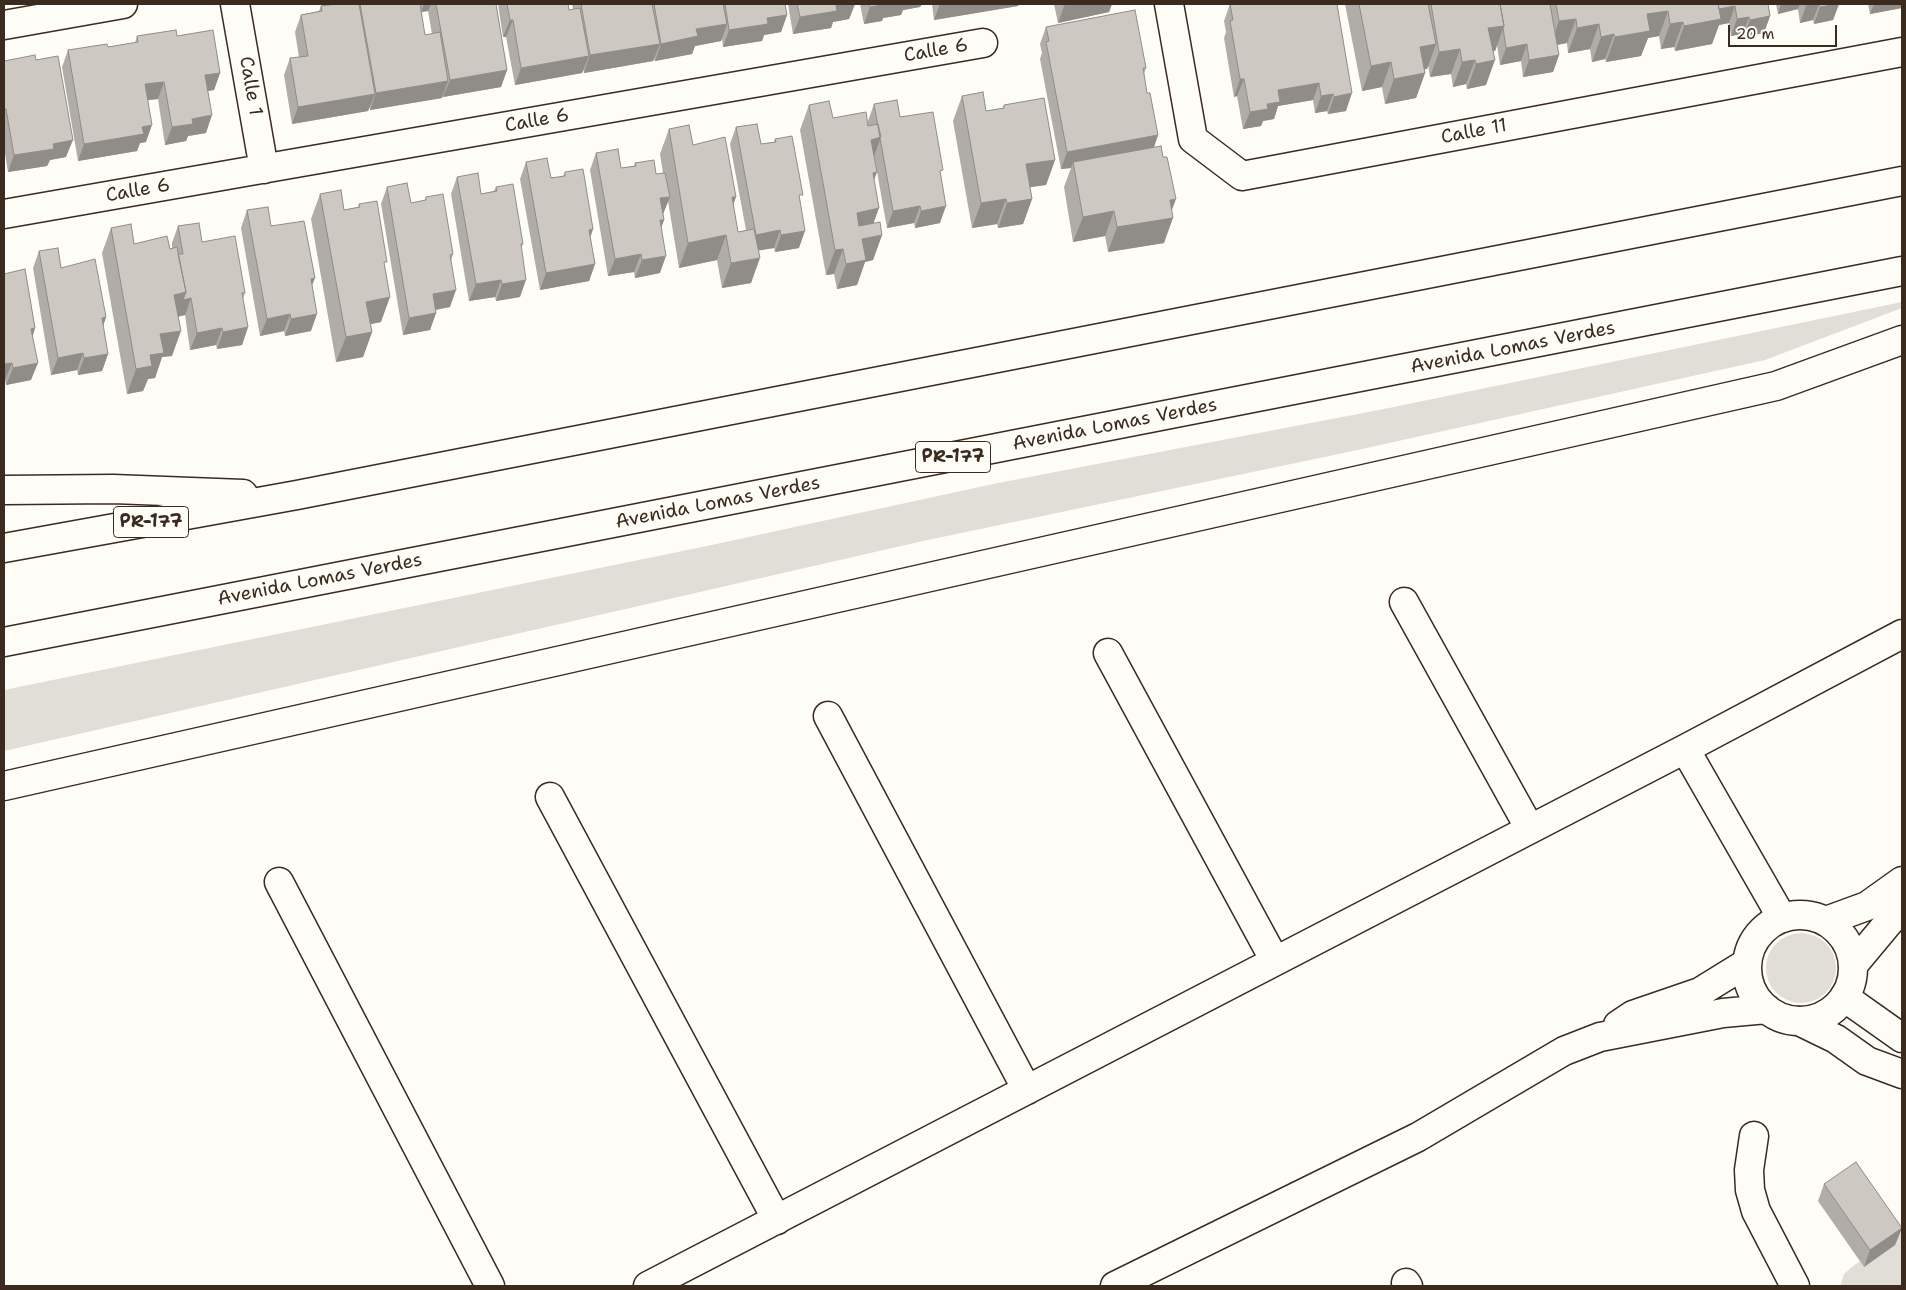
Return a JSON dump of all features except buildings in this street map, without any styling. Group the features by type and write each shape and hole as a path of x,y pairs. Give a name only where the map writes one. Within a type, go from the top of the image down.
{"main road":[{"path":"4,25 123,4"},
{"name":"Calle 1","path":"235,4 264,169"},
{"name":"Calle 11","path":"1169,4 1193,139 1242,176 1902,52"},
{"name":"Calle 6","path":"4,214 983,43"},
{"name":"PR-177","path":"4,548 297,495 1902,181"},
{"name":"Avenida Lomas Verdes","path":"4,642 1902,271"},
{"path":"4,786 1776,386 1902,340"},
{"path":"4,490 112,489 297,495"},
{"path":"1404,602 1530,829"},
{"path":"648,1286 1902,634"},
{"path":"1108,653 1275,961"},
{"path":"828,716 1027,1090"},
{"path":"1684,749 1782,918"},
{"path":"550,797 777,1220"},
{"path":"1826,921 1867,906 1902,881"},
{"path":"279,882 490,1286"},
{"path":"1854,964 1902,910"},
{"path":"1799,1021 1816,1018 1832,1010 1844,997 1852,982 1854,964 1849,947 1840,932 1826,921 1810,915 1792,915 1775,920 1761,931 1751,945 1747,963 1748,980 1755,996 1767,1009 1782,1018 1799,1021 1836,1039 1866,1061 1902,1074"},
{"path":"1600,1037 1633,1015 1700,992 1747,963"},
{"path":"1844,997 1902,1038"},
{"path":"1115,1286 1418,1137 1564,1051 1600,1037 1723,1013 1767,1009"},
{"path":"1754,1136 1749,1170 1750,1190 1756,1211 1795,1286"}],"shaded area":[{"path":"1902,302 1902,308 1765,360 1353,451 923,541 4,751 4,690 707,546 998,483 1384,409"},
{"path":"1794,933 1808,933 1821,939 1830,948 1836,961 1834,981 1826,993 1808,1003 1794,1003 1781,997 1772,988 1766,975 1766,961 1772,948 1781,939"},
{"path":"1902,1231 1902,1286 1840,1286 1844,1274 1860,1261 1864,1267 1895,1245 1891,1239"}]}
